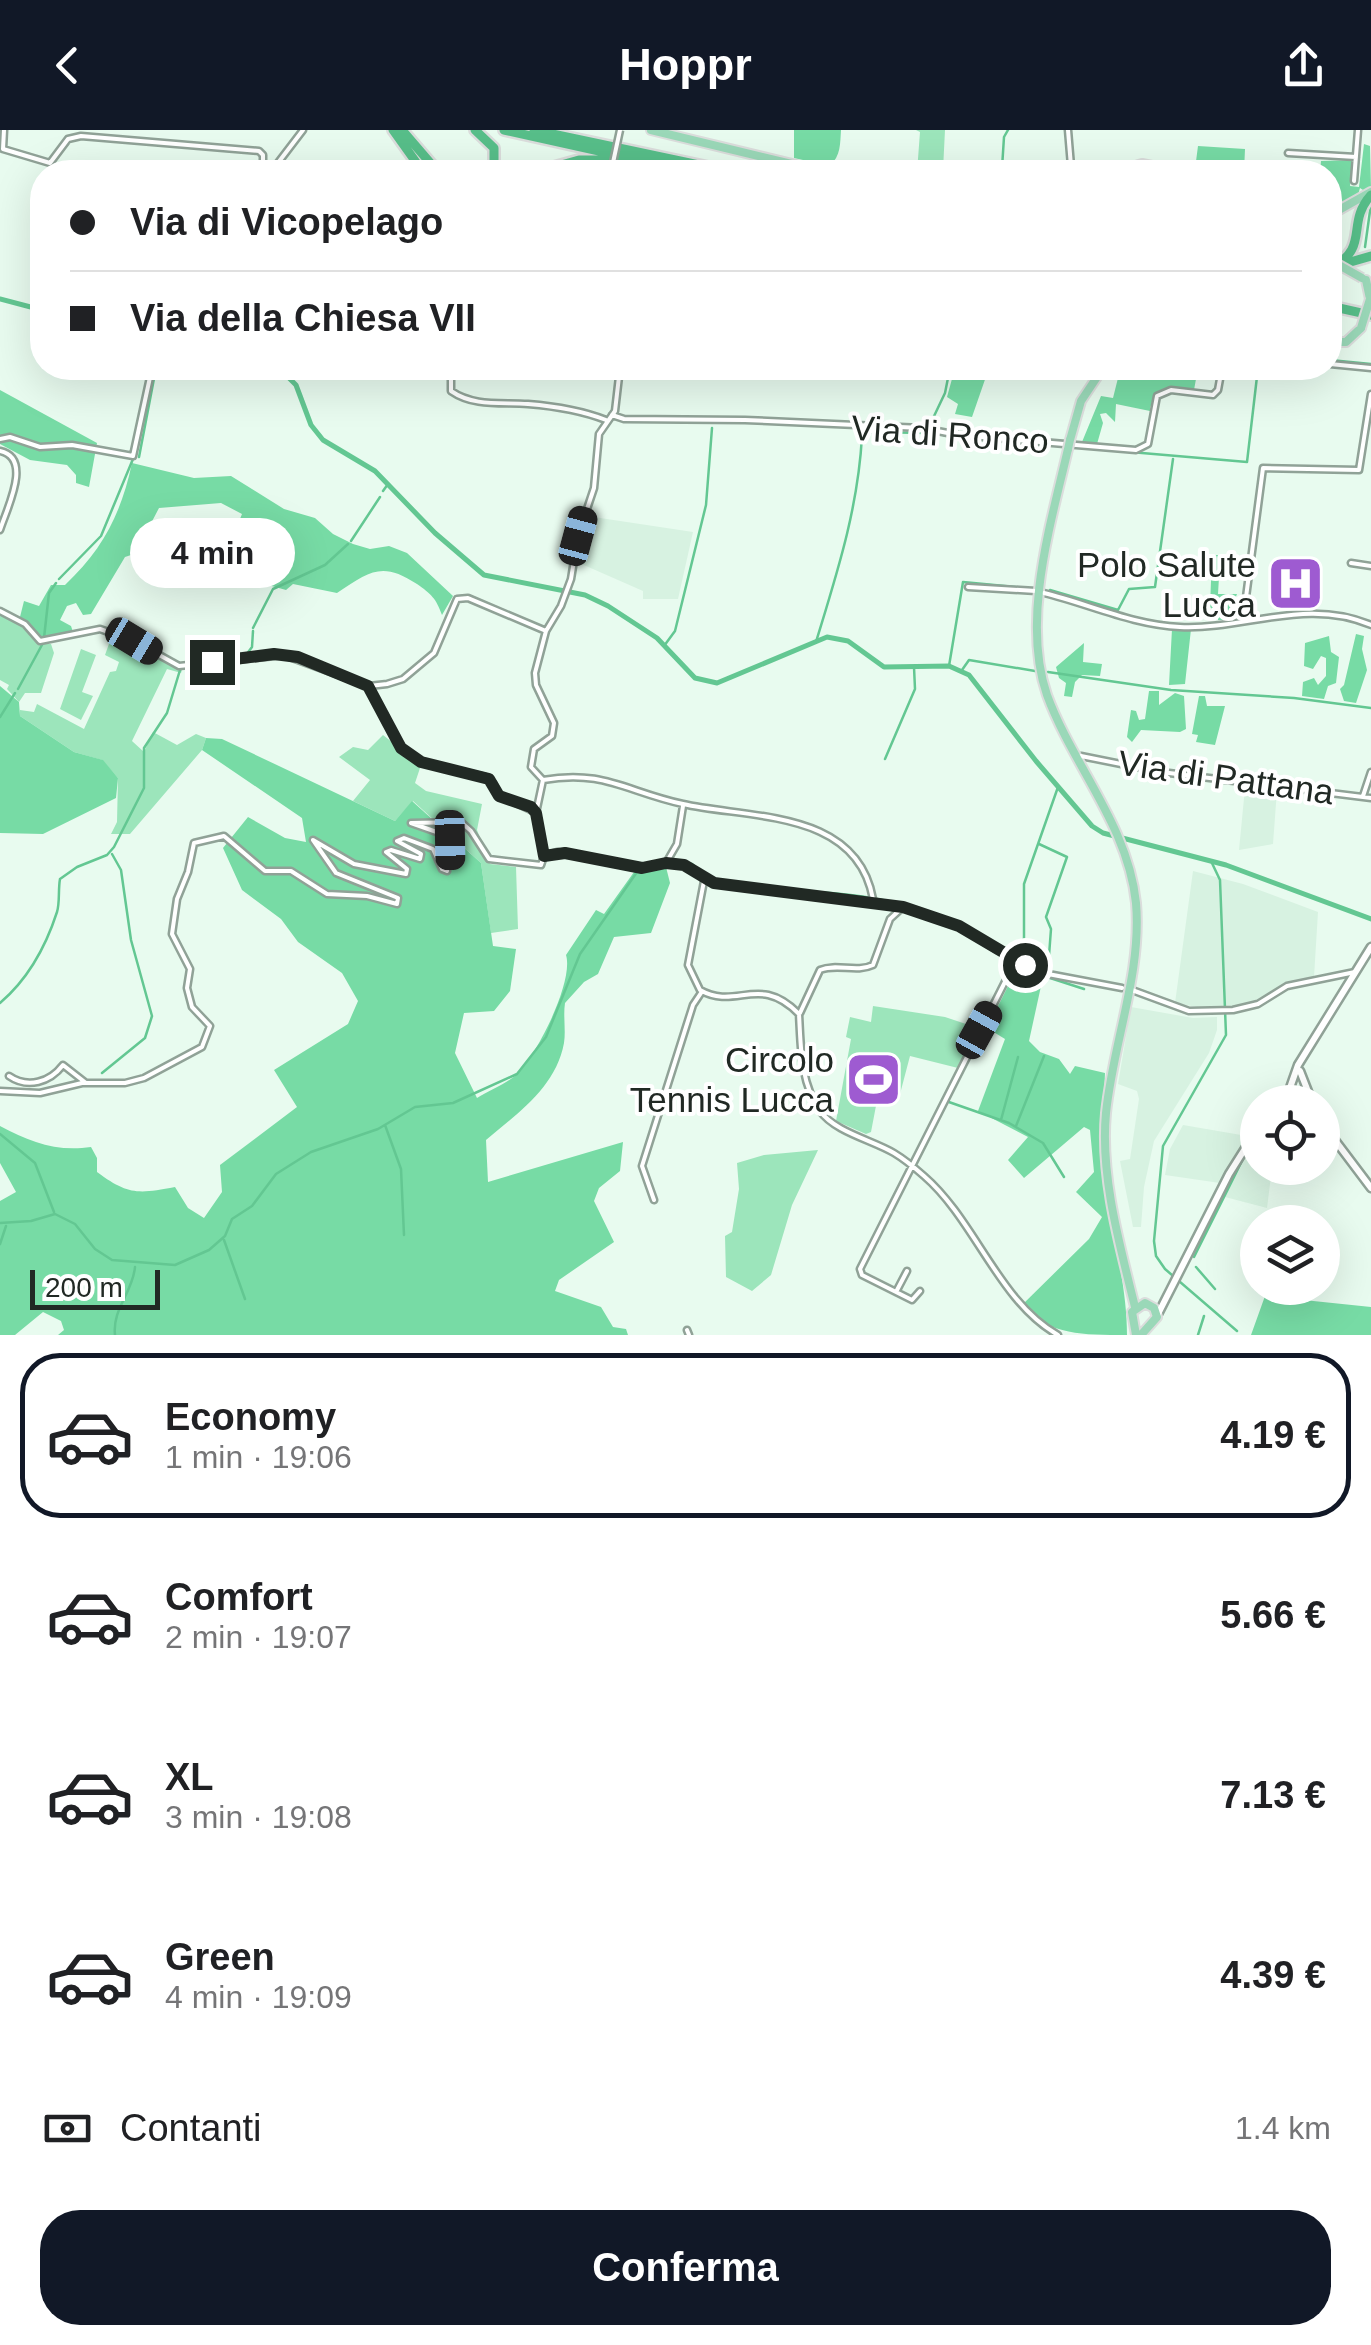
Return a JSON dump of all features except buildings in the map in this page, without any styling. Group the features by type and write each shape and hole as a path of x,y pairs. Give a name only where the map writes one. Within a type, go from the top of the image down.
{"highway":[{"path":"393,130 414,160"},
{"path":"402,130 428,160"},
{"path":"475,130 494,148 494,160"},
{"path":"504,130 634,160"},
{"path":"534,130 676,160"},
{"path":"543,130 564,136"},
{"path":"1342,260 1355,252 1360,212 1371,194"},
{"path":"1342,264 1371,256"},
{"path":"1342,307 1371,312"},
{"path":"1342,308 1371,312"}],"main road":[{"path":"651,130 775,160"},
{"path":"1342,209 1371,194"},
{"path":"1342,267 1366,280 1370,299 1360,328 1349,341 1342,341"},
{"path":"1096,380 1081,401 1069,444 1038,601 1038,653 1054,711 1126,854 1134,888 1136,934 1105,1136 1135,1307 1131,1314 1140,1331 1157,1317 1240,1161"},
{"path":"1293,1085 1304,1057 1369,958 1371,947"},
{"path":"1304,1057 1300,1074 1304,1085"},
{"path":"1340,1147 1371,1188"},
{"path":"1130,1286 1157,1317"},
{"path":"1135,1307 1166,1296"}],"street":[{"path":"4,130 3,149 43,160"},
{"path":"280,160 303,130"},
{"path":"614,160 620,130"},
{"path":"1068,130 1070,160"},
{"path":"1354,181 1358,130"},
{"path":"52,160 68,138 82,136 259,152 263,160"},
{"path":"1288,153 1356,156"},
{"path":"1342,365 1371,368"},
{"path":"0,440 10,437 40,447 72,445 134,456 150,380"},
{"path":"451,380 451,391 462,398 492,404 554,407 606,420"},
{"path":"543,780 532,767 534,749 552,736 554,728 535,679 546,631 571,579 578,536 594,488 599,434 612,415 618,380"},
{"name":"Via di Ronco","path":"612,415 624,419 922,428 958,435 1142,449 1150,436 1157,396 1171,390 1213,395 1220,380"},
{"path":"1243,620 1263,468 1359,470 1371,394"},
{"path":"0,450 17,462 14,489 0,530"},
{"path":"1350,563 1371,566"},
{"path":"968,587 1036,591"},
{"path":"1044,593 1117,616 1171,626 1207,627 1273,615 1328,613 1371,626"},
{"path":"0,610 25,624 40,641 100,629 134,641 179,666 284,655 368,686 403,678 434,653 456,599 468,598 546,631"},
{"path":"368,686 401,748 421,762 489,779 499,796 531,807 536,813"},
{"name":"Via di Pattana","path":"1082,756 1161,772 1371,798"},
{"path":"1363,796 1371,772"},
{"path":"543,780 586,774 683,804 812,826 848,852 873,899"},
{"path":"0,1091 40,1093 86,1083 114,1084 144,1078 156,1068 191,1055 207,1039 210,1026 192,1007 187,988 190,969 172,934 177,899 194,843 224,836 265,871 291,871 327,894 366,896 397,904 398,898 336,872 313,840 354,864 406,874 407,869 386,852 420,859 420,854 396,841 404,838 433,848 447,871 448,836 411,823 456,820 471,830 489,859 540,865 544,856 536,813 543,780"},
{"path":"666,863 677,844 683,804"},
{"path":"544,856 565,853 642,868 666,863 691,867 704,880 776,894 873,899 959,926 1031,968"},
{"path":"702,992 688,965 704,880"},
{"path":"903,907 890,919 874,965 820,970 799,1014 800,1056 821,1112 831,1122 912,1166 932,1183 1018,1301 1047,1332 1058,1335"},
{"path":"920,1291 914,1300 862,1275 860,1268 1013,966 1122,988"},
{"path":"1342,978 1360,970"},
{"path":"1130,990 1189,1011 1218,1011 1258,1004 1287,986 1330,977 1352,982"},
{"path":"1342,978 1344,995"},
{"path":"702,992 720,996 769,993 799,1014"},
{"path":"654,1200 643,1176 644,1159 658,1125 693,1005 702,992"},
{"path":"9,1076 19,1082 36,1083 67,1066 86,1083"},
{"path":"896,1292 908,1270"}],"shaded area":[{"path":"587,516 693,532 678,599 643,599 643,591 577,562"},
{"path":"1245,788 1277,790 1273,844 1239,850"},
{"path":"1193,871 1243,884 1318,912 1314,977 1295,980 1243,1007 1208,1009 1175,1003"},
{"path":"1131,1007 1193,1018 1217,1017 1209,1053 1154,1141 1144,1187 1141,1227 1133,1227 1120,1161 1130,1159 1139,1099 1137,1091 1118,1084"},
{"path":"1183,1125 1240,1135 1240,1148 1220,1183 1165,1175 1170,1149"},
{"path":"1240,1168 1240,1185 1270,1185 1267,1205 1225,1197"}],"green space":[{"path":"794,130 841,130 835,160 794,158"},
{"path":"916,130 945,130 944,160 918,160 920,132"},
{"path":"1364,144 1370,146 1371,189 1366,192 1360,188 1358,195 1342,203 1342,160 1352,160 1350,186 1359,187"},
{"path":"1198,146 1245,149 1245,160 1196,160"},
{"path":"952,380 985,380 972,417 955,414 958,404 947,397"},
{"path":"1118,380 1196,380 1194,390 1160,392 1150,411 1116,404 1115,422 1106,413 1100,414 1103,423 1097,444 1082,442 1101,396 1113,398"},
{"path":"0,390 97,443 89,487 76,483 76,475 67,465 30,460 0,444"},
{"path":"132,463 194,478 231,476 284,509 315,518 333,534 353,544 370,549 389,546 407,553 453,596 442,615 438,604 417,584 385,571 368,574 337,593 293,584 286,590 243,578 222,563 242,514 221,503 159,508 147,531 151,541 143,551 125,557 91,614 83,615 76,603 67,606 60,620 71,626 73,632 40,640 20,617 24,601 39,606 51,585 65,585 90,558 116,515"},
{"path":"1212,555 1229,555 1227,574 1219,577 1218,594 1237,594 1227,620 1218,620 1218,614 1210,607"},
{"path":"0,614 20,624 38,644 51,644 54,653 41,693 25,693 19,702 7,689 9,685 0,680"},
{"path":"1172,629 1191,629 1185,684 1169,685"},
{"path":"114,630 184,664 181,673 167,669 132,741 144,752 153,732 177,745 196,734 206,738 202,750 130,834 111,834 117,822 118,778 102,760 74,752 20,716 20,710 34,712 37,704 84,729 110,672 116,671 119,662 105,655"},
{"path":"1356,634 1364,636 1362,649 1367,670 1356,703 1344,701 1340,689"},
{"path":"1329,636 1331,652 1339,657 1336,683 1328,686 1324,699 1302,696 1303,682 1314,678 1318,685 1326,676 1326,658 1321,656 1313,669 1304,666 1305,643"},
{"path":"1084,643 1083,662 1102,664 1100,676 1082,675 1075,682 1072,697 1064,696 1066,683 1059,678 1056,667"},
{"path":"81,649 96,655 82,692 93,696 81,720 60,709"},
{"path":"0,686 19,702 20,716 74,752 103,760 118,778 116,798 43,834 0,833"},
{"path":"1149,691 1159,691 1159,705 1175,693 1184,696 1186,729 1141,730 1132,742 1127,737 1131,710 1136,711 1139,720 1145,719"},
{"path":"1199,696 1205,696 1207,706 1225,706 1215,745 1196,742 1198,735 1192,734"},
{"path":"383,735 421,765 415,783 426,791 482,804 477,830 490,864 516,867 518,929 491,933 481,863 413,801 395,821 353,801 370,780 339,757 353,747 368,750"},
{"path":"206,738 222,739 395,821 412,801 481,863 493,946 516,949 510,991 494,1011 464,1013 455,1053 477,1098 515,1076 527,1062 560,998 566,955 596,910 604,914 634,872 666,867 670,883 651,933 614,937 598,974 584,982 565,1003 564,1043 553,1073 534,1098 486,1140 488,1182 623,1142 620,1171 599,1188 594,1201 614,1242 559,1280 555,1291 601,1307 613,1327 626,1329 628,1335 58,1335 64,1330 61,1321 43,1312 15,1335 0,1335 0,1201 16,1192 0,1163 0,1126 44,1144 91,1147 97,1158 97,1172 108,1180 134,1191 175,1187 188,1208 204,1218 222,1192 220,1165 297,1107 274,1070 348,1024 358,1001 342,973 298,942 281,919 242,890 223,848 248,817 285,838 306,842 302,818 202,750"},
{"path":"1017,968 1043,977 1029,1041 1040,1052 1059,1059 1070,1074 1075,1066 1105,1073 1106,1181 1123,1283 1127,1335 1069,1332 1044,1323 1020,1307 1089,1239 1102,1217 1076,1192 1094,1172 1090,1130 1084,1127 1024,1178 1008,1160 1028,1137 978,1111 1005,1039 987,1028"},
{"name":"Circolo Tennis Lucca","path":"873,1006 945,1017 978,1028 958,1068 910,1056 900,1094 879,1090 871,1132 866,1134 836,1121 851,1039 846,1037 850,1017 871,1022"},
{"path":"818,1150 792,1205 771,1275 752,1291 726,1277 725,1236 732,1232 739,1189 737,1163 764,1155"},
{"path":"1262,1305 1371,1307 1371,1335 1251,1335"}],"waterway":[{"path":"1003,160 1008,130"},
{"path":"1365,247 1371,204"},
{"path":"0,299 30,307"},
{"path":"1342,361 1371,364"},
{"path":"139,457 154,380"},
{"path":"291,380 311,425 323,440 375,471 435,533 484,575 585,595 657,638 695,678 717,683 827,637 848,641 884,667 949,666 969,675 1036,761 1092,826 1103,833 1226,865 1371,919"},
{"path":"816,642 851,515 862,436 869,432 926,433 948,380"},
{"path":"1072,447 1247,462 1257,380"},
{"path":"664,646 675,631 706,505 712,428"},
{"path":"931,432 956,438 1018,442"},
{"path":"1047,444 1064,446"},
{"path":"59,579 101,536 133,459"},
{"path":"1050,590 1118,610 1129,589 1155,587 1173,459"},
{"path":"383,491 388,484"},
{"path":"351,541 380,497"},
{"path":"253,628 273,589 325,565 348,544"},
{"path":"949,666 963,582 1025,588"},
{"path":"44,638 49,593 56,583"},
{"path":"186,664 246,655 252,647 253,631"},
{"path":"18,689 43,643"},
{"path":"962,670 969,660 1035,671"},
{"path":"885,759 915,689 914,667"},
{"path":"0,1003 27,973 47,937 58,908 60,879 107,855 114,847 144,788 144,748 167,713 180,670"},
{"path":"1048,672 1171,690 1294,698 1371,708"},
{"path":"0,717 15,693"},
{"path":"1019,953 1024,938 1024,884 1058,787"},
{"path":"1039,844 1067,857 1046,917 1051,929 1048,969"},
{"path":"102,1073 145,1038 152,1016 131,940 121,870 112,854"},
{"path":"670,860 692,864 702,874"},
{"path":"642,866 665,861"},
{"path":"1211,861 1220,880 1226,1035 1163,1146 1154,1241 1156,1256 1165,1269 1237,1331"},
{"path":"0,1223 31,1221 55,1214 75,1224 95,1249 112,1260 175,1265 209,1250 225,1236 232,1219 252,1206 276,1174 311,1152 378,1129 415,1107 453,1103 517,1074 546,1037 580,954 637,872"},
{"path":"786,891 846,894 901,904 952,923 1005,952"},
{"path":"1035,966 1048,970"},
{"path":"997,1002 1014,969"},
{"path":"1047,977 1084,989"},
{"path":"1016,1126 1044,1056"},
{"path":"1001,1120 1018,1057"},
{"path":"946,1101 1009,1123 1043,1143 1064,1177"},
{"path":"385,1125 401,1169 404,1235"},
{"path":"0,1134 35,1163 54,1212"},
{"path":"1194,1257 1240,1165"},
{"path":"0,1244 6,1226"},
{"path":"224,1240 245,1299"},
{"path":"115,1335 117,1317 135,1267"},
{"path":"1196,1267 1215,1289"},
{"path":"1198,1335 1204,1316"}],"place":[{"name":"Polo Salute Lucca","path":"1295,584"},
{"name":"Circolo Tennis Lucca","path":"873,1079"}],"route":[{"path":"212,662 274,654 298,657 368,686 401,748 421,762 489,779 499,796 531,807 536,813 544,856 565,853 642,868 666,863 684,865 714,883 748,885 776,894 903,907 959,926 1025,965"}]}
